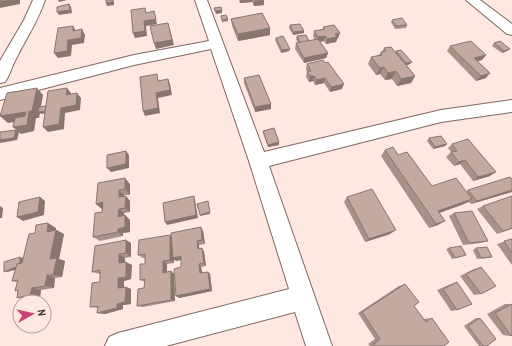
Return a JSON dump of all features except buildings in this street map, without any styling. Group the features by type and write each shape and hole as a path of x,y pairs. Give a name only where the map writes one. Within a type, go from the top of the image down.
{"street":[{"path":"0,78 8,46 28,26 39,0"},
{"path":"201,0 258,161 319,346"},
{"path":"472,0 512,31"},
{"path":"0,94 134,60 216,44"},
{"path":"258,161 441,116 512,106"},
{"path":"118,346 302,298"}]}
